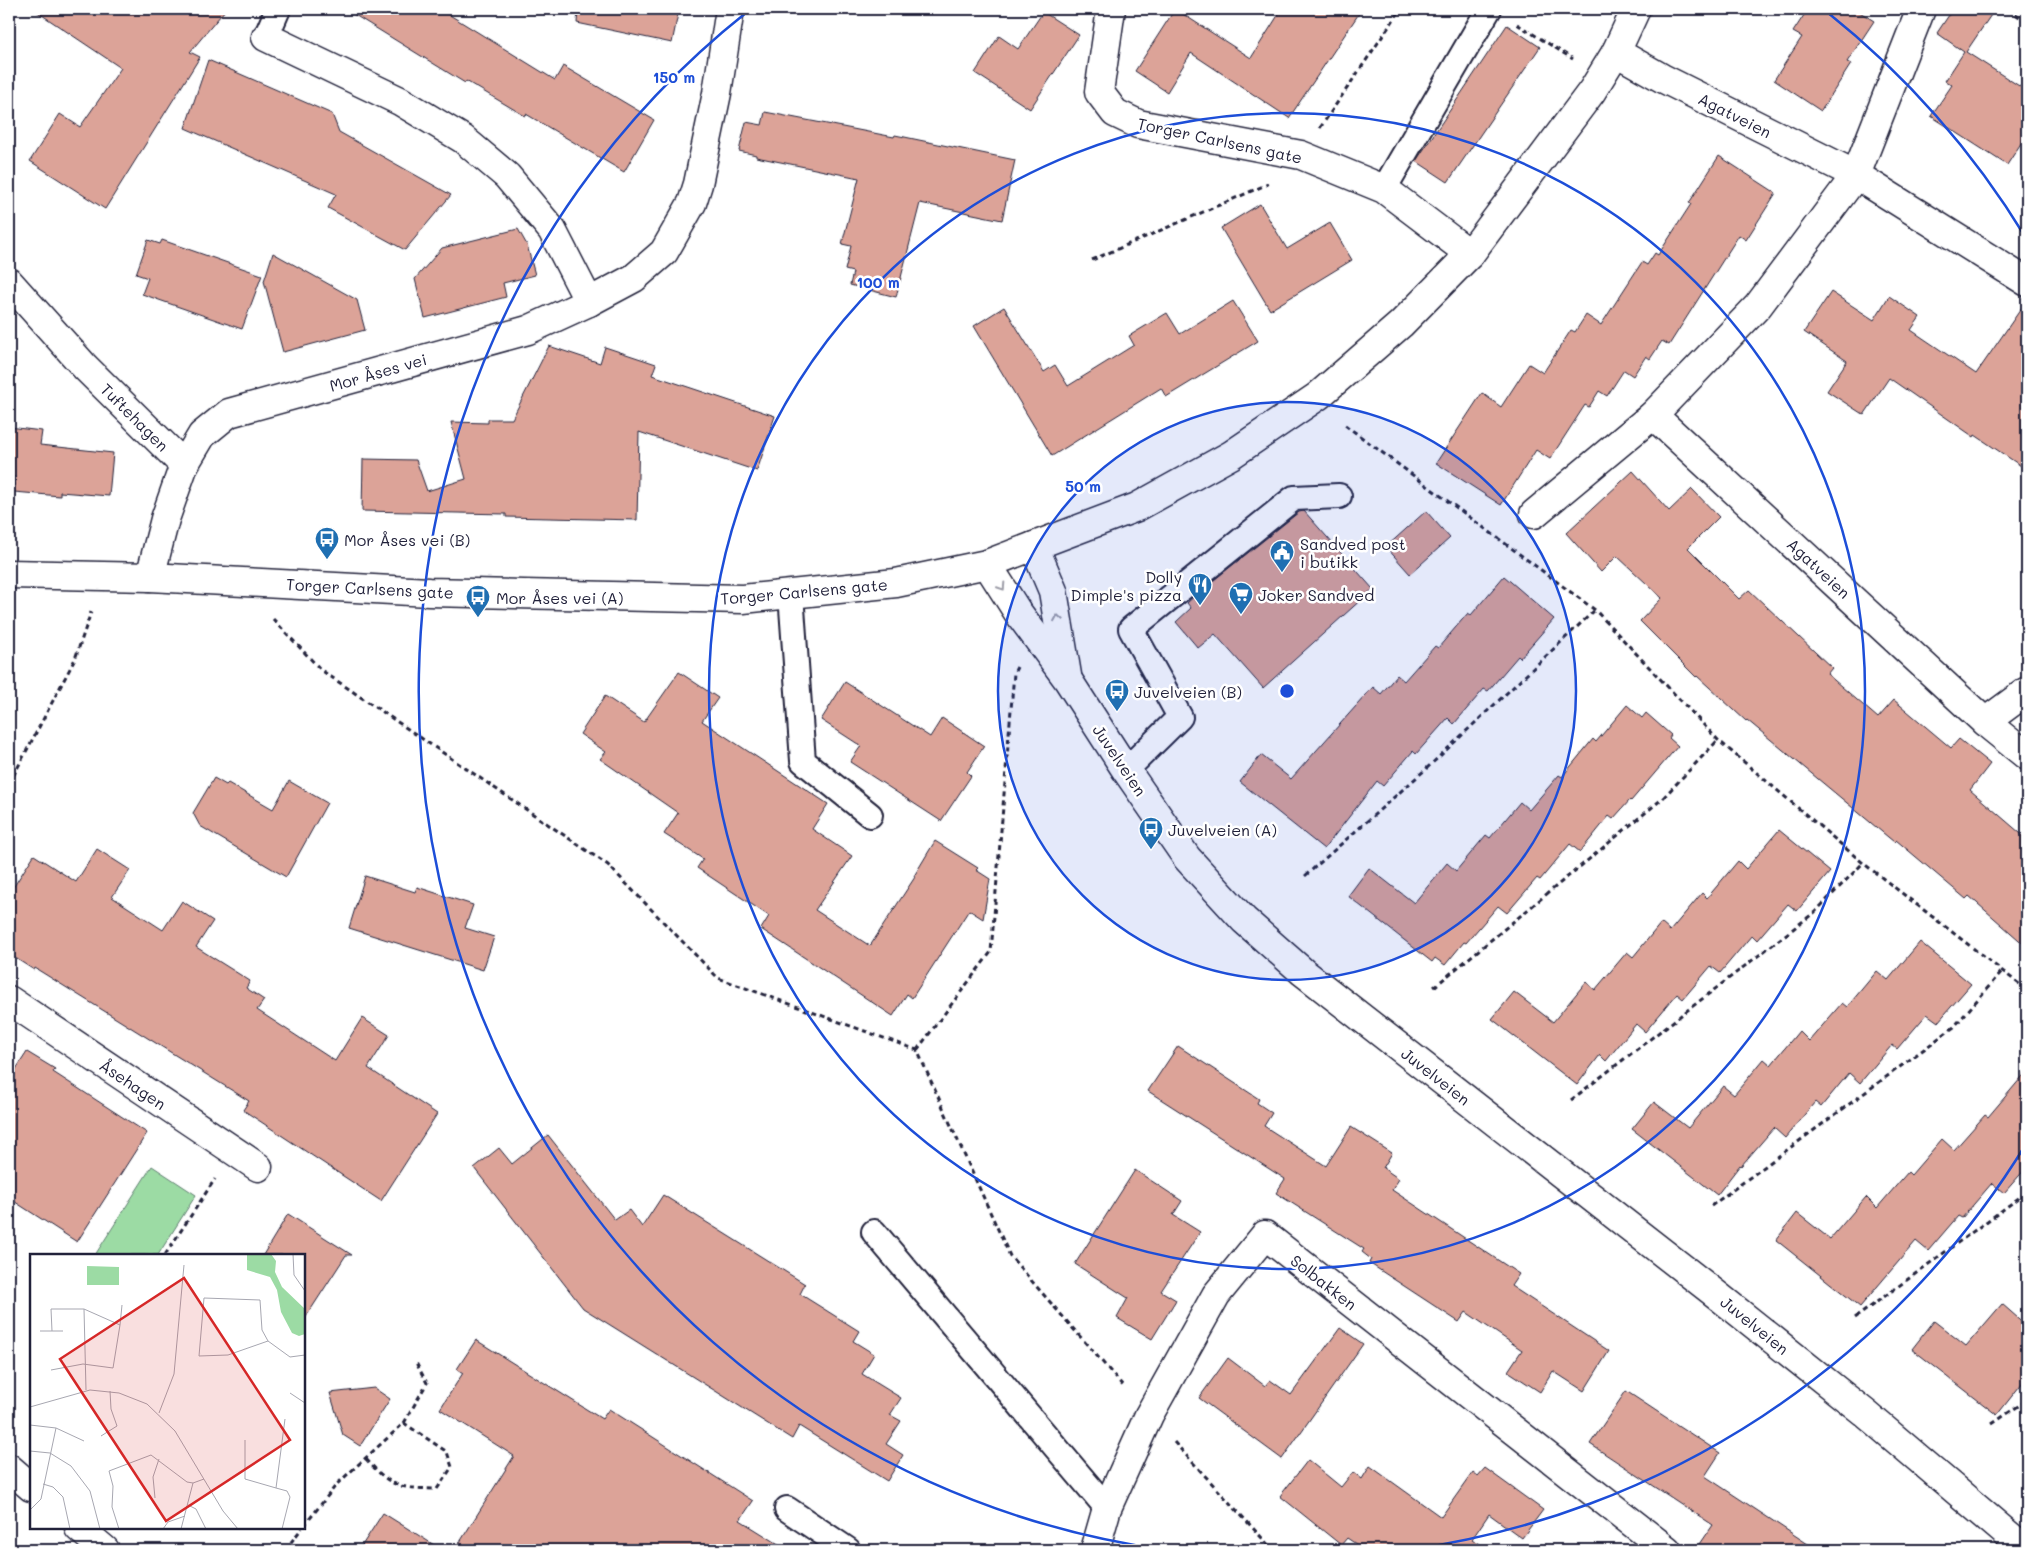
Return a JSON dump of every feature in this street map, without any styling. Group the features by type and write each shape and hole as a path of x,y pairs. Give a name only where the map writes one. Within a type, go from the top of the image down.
{"street":[{"name":"Mor Åses vei","path":"184,465 202,436 229,413 528,330 589,302 634,278 664,252 692,203 698,184 717,93 730,9"},
{"name":"Torger Carlsens gate","path":"1112,9 1099,92 1116,114 1138,124 1301,155 1384,189 1470,254"},
{"name":"Torger Carlsens gate","path":"9,574 150,577 429,592 743,599 896,583 987,564 1137,507 1230,455 1318,396 1401,324 1470,254 1592,91 1616,52 1636,9"},
{"path":"1534,514 1653,415 1758,306 1856,175 1921,9"},
{"path":"266,36 400,101 463,139 508,176 552,230 589,302"},
{"name":"Agatveien","path":"1616,52 1662,78 1856,175 2027,282"},
{"name":"Tuftehagen","path":"12,291 85,367 184,465"},
{"name":"Agatveien","path":"1653,415 1985,722 2027,756"},
{"path":"150,577 165,519 184,465"},
{"name":"Juvelveien","path":"1034,546 1053,591 1068,680"},
{"name":"Juvelveien","path":"987,564 1017,611 1068,680 1126,770 1187,858 1244,920 1311,978 1709,1289 1865,1414 2026,1550"},
{"path":"1985,722 2027,691"},
{"name":"Åsehagen","path":"9,1000 258,1167"},
{"name":"Solbakken","path":"1095,1550 1108,1508 1149,1415 1216,1294 1264,1235 1667,1550"},
{"name":"Juvelveien","path":"1865,1414 2027,1528"},
{"path":"9,1468 30,1487"},
{"path":"80,1529 105,1550"}],"lane":[{"path":"266,36 278,9"},
{"path":"1384,189 1499,14"},
{"path":"1126,770 1180,717 1131,629 1294,498 1339,496"},
{"path":"791,594 803,761 870,815"},
{"path":"874,1232 1108,1508"},
{"path":"787,1510 848,1550"}],"path":[{"path":"2008,9 2027,22"},
{"path":"1499,14 1574,59"},
{"path":"1345,425 1594,610 1718,740 1862,863 2027,990"},
{"path":"1305,876 1426,769 1594,610"},
{"path":"9,784 75,659 91,612"},
{"path":"272,619 320,670 608,864 718,978 916,1050 1010,1256 1149,1415 1273,1550"},
{"path":"916,1050 991,952 1014,673 1018,665"},
{"path":"1434,987 1662,799 1718,740"},
{"path":"1571,1100 1815,912 1862,863"},
{"path":"1711,1206 1954,1027 2002,970"},
{"path":"166,1254 202,1201 233,1150"},
{"path":"1855,1318 2027,1192"},
{"path":"305,1524 337,1484 404,1423 427,1383 415,1360"},
{"path":"1992,1424 2027,1400"},
{"path":"366,1459 384,1479 405,1488 437,1489 452,1467 448,1452 404,1423"},
{"path":"285,1550 301,1529"}],"green space":[{"path":"152,1166 196,1195 159,1254 96,1254"}],"building":[{"path":"33,9 226,9 190,52 200,57 105,209 30,161 60,114 80,127 121,68"},
{"path":"345,9 440,9 555,80 563,66 654,120 624,172 526,114 525,116 466,81 465,83"},
{"path":"578,9 679,9 672,43 577,23"},
{"path":"1175,9 1251,58 1282,9 1362,9 1289,118 1191,53 1167,92 1135,71"},
{"path":"1808,9 1855,9 1874,21 1847,62 1851,64 1821,111 1774,80 1802,37 1793,32"},
{"path":"1953,9 1995,9 1966,52 2027,91 2027,134 2007,165 1931,116 1952,85 1945,81 1964,52 1937,33"},
{"path":"1043,12 1079,35 1030,109 975,73 999,36 1018,49"},
{"path":"1507,25 1540,47 1448,182 1416,161"},
{"path":"208,60 332,114 339,132 451,195 405,250 328,208 336,194 185,128"},
{"path":"765,112 894,137 895,135 1015,160 1002,220 920,203 896,297 850,285 853,272 845,270 851,246 842,244 859,178 756,157 756,155 739,151 746,122 762,125"},
{"path":"1719,156 1776,193 1746,240 1739,235 1669,345 1662,341 1650,359 1646,356 1633,376 1624,370 1607,396 1599,391 1589,407 1585,405 1550,459 1536,450 1501,505 1436,463 1482,393 1501,407 1529,364 1543,373 1571,330 1575,332 1586,315 1601,325 1642,262 1647,265 1655,253 1658,255"},
{"path":"1260,204 1287,249 1330,223 1352,260 1270,310 1221,228"},
{"path":"518,229 527,245 535,275 503,283 506,297 425,318 415,279 442,248"},
{"path":"148,240 160,244 162,240 262,275 242,329 142,294 148,278 136,274"},
{"path":"273,253 357,300 365,330 283,352 264,281"},
{"path":"1831,292 1874,320 1889,296 1920,317 1911,330 1976,374 2027,300 2027,470 1975,435 1974,437 1889,378 1864,415 1827,391 1847,361 1804,332"},
{"path":"1233,301 1258,341 1166,397 1161,388 1052,456 974,326 1004,307 1044,372 1055,365 1068,386 1134,345 1129,336 1167,313 1180,334"},
{"path":"549,346 600,363 605,347 656,364 652,375 775,416 757,471 639,432 637,520 506,517 506,514 362,511 363,459 416,460 427,491 466,479 451,422 488,423 488,419 512,419"},
{"path":"9,427 42,431 40,445 113,453 109,496 60,492 60,496 14,492 15,477 9,476"},
{"path":"1633,471 1669,511 1692,489 1719,517 1688,548 1739,599 1749,590 1832,668 1827,674 1878,718 1894,700 1951,748 1959,739 1990,764 1970,790 2027,839 2027,947 1969,896 1966,899 1896,840 1894,842 1746,721 1696,677 1640,621 1662,598 1617,556 1601,572 1566,533"},
{"path":"1304,511 1373,589 1263,688 1215,634 1198,648 1176,622 1191,608 1187,603 1199,592 1299,512"},
{"path":"1426,511 1450,538 1410,574 1386,547"},
{"path":"1504,576 1554,619 1520,658 1518,656 1488,691 1484,689 1454,724 1448,718 1416,754 1413,751 1383,786 1377,781 1324,849 1240,782 1261,755 1291,779 1373,687 1381,694 1397,675 1404,681 1435,646 1438,648 1468,613 1471,615"},
{"path":"679,672 718,698 702,721 828,804 812,829 852,856 815,910 870,946 915,877 935,841 978,868 976,870 990,879 983,919 969,910 912,998 907,994 893,1016 761,929 769,916 697,868 703,859 664,834 678,813 600,759 606,752 580,734 605,696 644,722"},
{"path":"845,682 930,737 942,718 984,746 967,772 971,776 941,821 850,762 861,746 821,720"},
{"path":"1627,705 1642,718 1646,713 1671,735 1669,738 1678,746 1631,801 1613,819 1609,816 1580,852 1570,844 1540,880 1537,878 1507,913 1498,906 1445,965 1435,958 1432,962 1348,896 1369,868 1414,903 1447,863 1456,871 1486,835 1490,838 1520,802 1529,810 1559,775 1562,777 1593,739 1596,742"},
{"path":"214,778 226,785 228,783 273,809 289,781 327,803 286,877 200,826 193,813"},
{"path":"1779,830 1830,872 1797,911 1788,904 1757,940 1752,935 1720,973 1711,966 1683,999 1677,994 1645,1032 1636,1024 1606,1061 1600,1055 1577,1085 1492,1019 1514,992 1553,1022 1586,982 1595,990 1627,952 1633,957 1661,923 1670,931 1702,893 1707,898 1738,861 1746,869"},
{"path":"97,849 130,870 112,897 163,930 182,901 213,921 196,947 250,981 246,988 264,1000 257,1010 335,1061 362,1018 389,1035 368,1068 437,1114 381,1201 243,1110 249,1101 35,968 34,970 9,954 9,894 34,855 76,882"},
{"path":"365,876 415,892 417,887 473,905 465,928 494,937 483,970 349,928"},
{"path":"1920,942 1971,984 1938,1022 1927,1014 1897,1049 1892,1045 1860,1083 1849,1073 1821,1107 1815,1102 1785,1138 1774,1128 1740,1165 1717,1195 1632,1129 1654,1102 1688,1128 1723,1086 1734,1095 1764,1059 1771,1065 1799,1031 1809,1041 1842,1003 1847,1007 1877,971 1888,980"},
{"path":"1178,1046 1259,1099 1257,1103 1272,1113 1264,1126 1326,1166 1351,1127 1392,1153 1383,1168 1399,1179 1392,1190 1519,1274 1511,1286 1609,1351 1584,1391 1553,1371 1540,1392 1508,1371 1522,1350 1466,1312 1459,1322 1369,1263 1371,1259 1362,1252 1364,1249 1276,1193 1285,1179 1148,1091"},
{"path":"27,1052 55,1069 53,1072 147,1133 77,1242 9,1198 9,1080"},
{"path":"2027,1071 2027,1167 2004,1193 1992,1183 1962,1218 1958,1216 1928,1251 1916,1241 1860,1307 1776,1240 1797,1213 1830,1239 1866,1197 1877,1208 1908,1172 1911,1175 1942,1139 1954,1150 1985,1115 1988,1117"},
{"path":"548,1135 615,1220 629,1210 642,1227 663,1195 805,1284 800,1294 859,1331 853,1341 874,1354 862,1374 901,1398 890,1415 901,1421 886,1444 903,1455 887,1481 799,1426 792,1439 583,1308 474,1168 499,1148 512,1164"},
{"path":"1135,1170 1182,1201 1173,1215 1200,1232 1161,1291 1176,1300 1152,1339 1117,1318 1128,1298 1075,1264"},
{"path":"288,1214 352,1255 346,1255 305,1318 305,1254 264,1254"},
{"path":"2002,1304 2027,1326 2027,1377 1997,1415 1912,1349 1934,1321 1966,1346"},
{"path":"1340,1328 1363,1344 1282,1459 1199,1398 1228,1358 1265,1386 1270,1380 1291,1395"},
{"path":"476,1340 602,1419 609,1409 753,1501 740,1520 788,1550 455,1550 514,1456 440,1409 463,1373 457,1369"},
{"path":"374,1388 390,1399 360,1446 343,1435 330,1393"},
{"path":"1626,1391 1720,1453 1705,1476 1817,1550 1696,1550 1713,1525 1590,1444"},
{"path":"1308,1460 1341,1487 1353,1472 1362,1479 1370,1466 1441,1517 1473,1472 1478,1476 1485,1468 1543,1510 1522,1538 1489,1514 1472,1539 1487,1550 1365,1550 1347,1538 1341,1545 1280,1496"},
{"path":"383,1513 442,1550 359,1550"}],"place":[{"name":"Mor Åses vei (B)","path":"327,560"},
{"name":"Sandved post i butikk","path":"1282,573"},
{"name":"Dolly Dimple's pizza","path":"1200,606"},
{"name":"Joker Sandved","path":"1241,615"},
{"name":"Mor Åses vei (A)","path":"478,618"},
{"name":"Juvelveien (B)","path":"1117,712"},
{"name":"Juvelveien (A)","path":"1151,850"}]}
